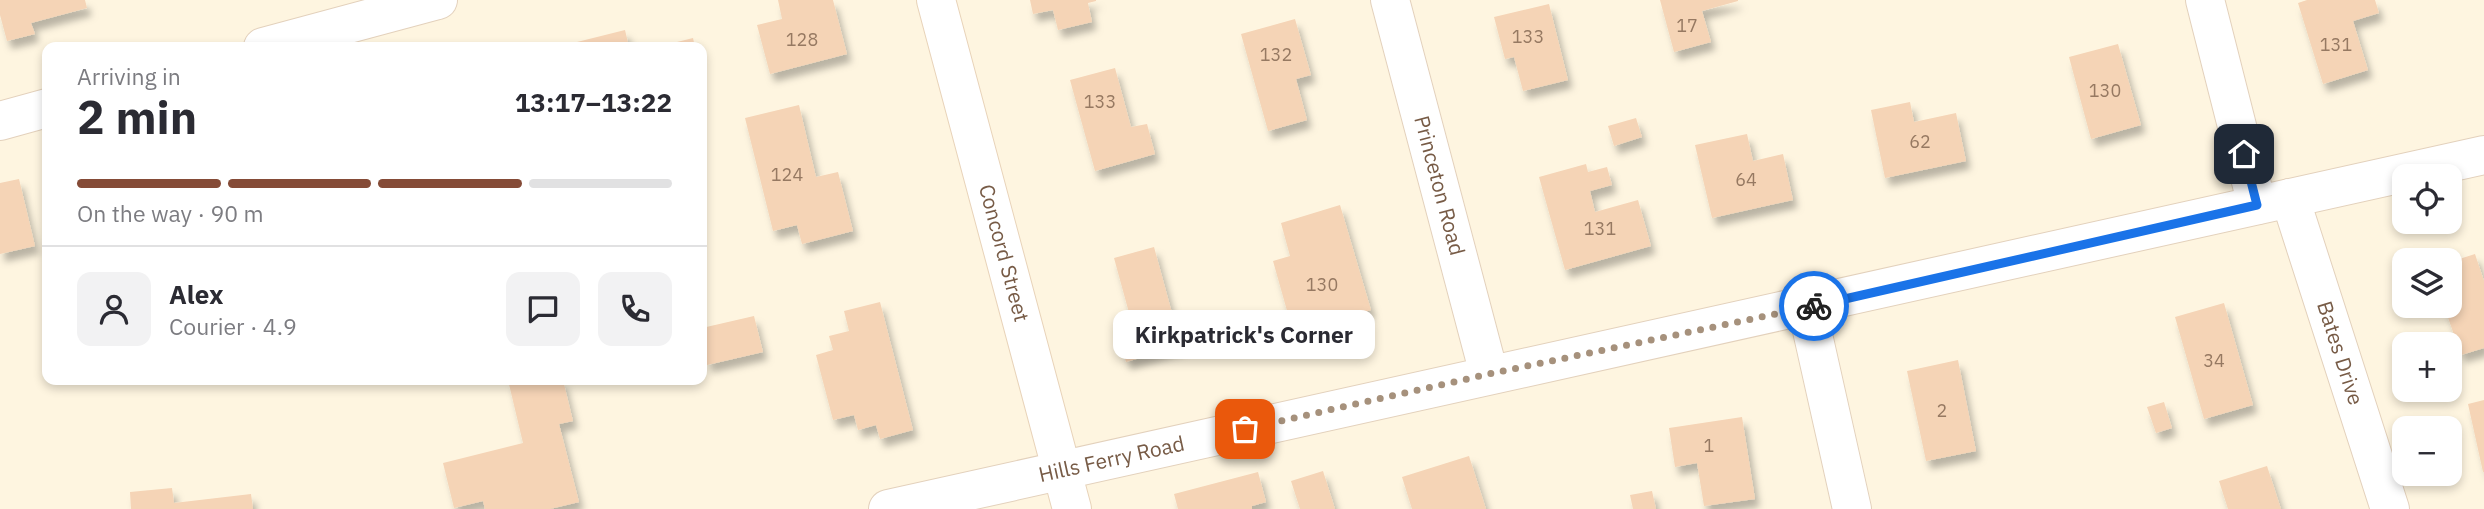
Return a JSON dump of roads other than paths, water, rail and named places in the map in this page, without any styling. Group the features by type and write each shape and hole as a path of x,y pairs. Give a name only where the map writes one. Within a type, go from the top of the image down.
{"street":[{"path":"282,42 438,0"},
{"name":"Concord Street","path":"936,0 1072,509"},
{"name":"Princeton Road","path":"1390,0 1489,374"},
{"name":"Bates Drive","path":"2205,0 2273,202 2390,509"},
{"path":"0,121 42,109"},
{"name":"Hills Ferry Road","path":"888,509 1489,374 1807,308 2484,155"},
{"path":"1807,308 1852,509"}],"place":[{"name":"Kirkpatrick's Corner","path":"1245,429"}]}
